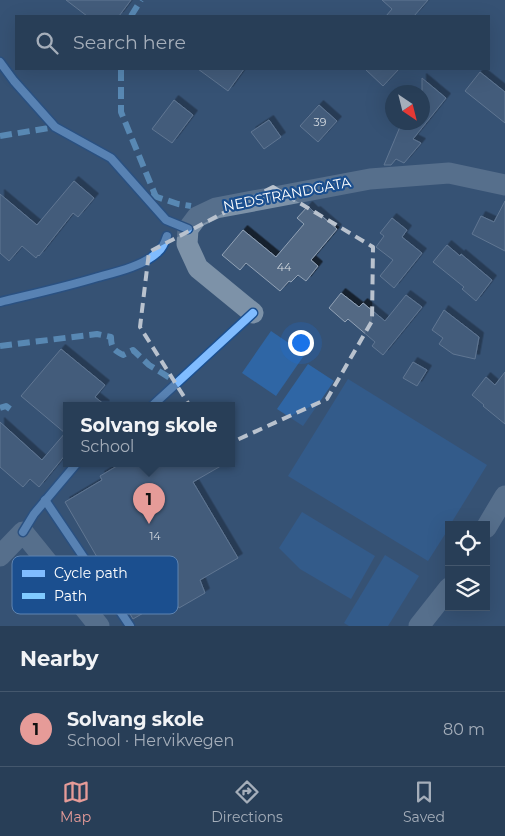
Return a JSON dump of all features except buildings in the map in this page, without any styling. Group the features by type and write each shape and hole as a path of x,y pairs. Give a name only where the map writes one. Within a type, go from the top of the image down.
{"street":[{"name":"NEDSTRANDGATA","path":"253,313 198,268 187,244 188,229 197,217 216,208 370,179 449,173 505,185"},
{"path":"490,521 505,496"},
{"path":"0,556 23,532 42,556"},
{"path":"419,626 445,593"},
{"path":"89,614 99,626"}],"highlighted area":[{"path":"273,187 373,247 372,321 327,399 217,449 140,327 149,252"}],"shaded area":[{"path":"271,331 305,354 276,396 242,373"},
{"path":"308,364 334,381 303,426 277,409"},
{"path":"348,379 487,465 452,521 445,521 445,534 428,561 288,476"},
{"path":"302,512 375,556 351,599 300,569 279,548"},
{"path":"385,555 419,576 388,626 349,626 344,623"}],"marked path":[{"path":"132,15 141,0"},
{"path":"121,70 121,112 156,197"},
{"path":"0,136 55,127"},
{"path":"151,195 178,204 191,206"},
{"path":"0,346 97,334 111,337 112,344 117,352 123,355 133,350 149,365 178,383"},
{"path":"0,408 6,406 10,409"}],"cycle path":[{"path":"0,62 14,81 55,127 111,158 166,220 188,229"},
{"path":"0,302 73,284 137,265 160,250 167,236"},
{"path":"156,402 253,313"},
{"path":"23,532 34,514 74,467"},
{"path":"45,500 83,556"},
{"path":"122,614 130,626"}],"place":[{"name":"Solvang skole","path":"149,524"}]}
